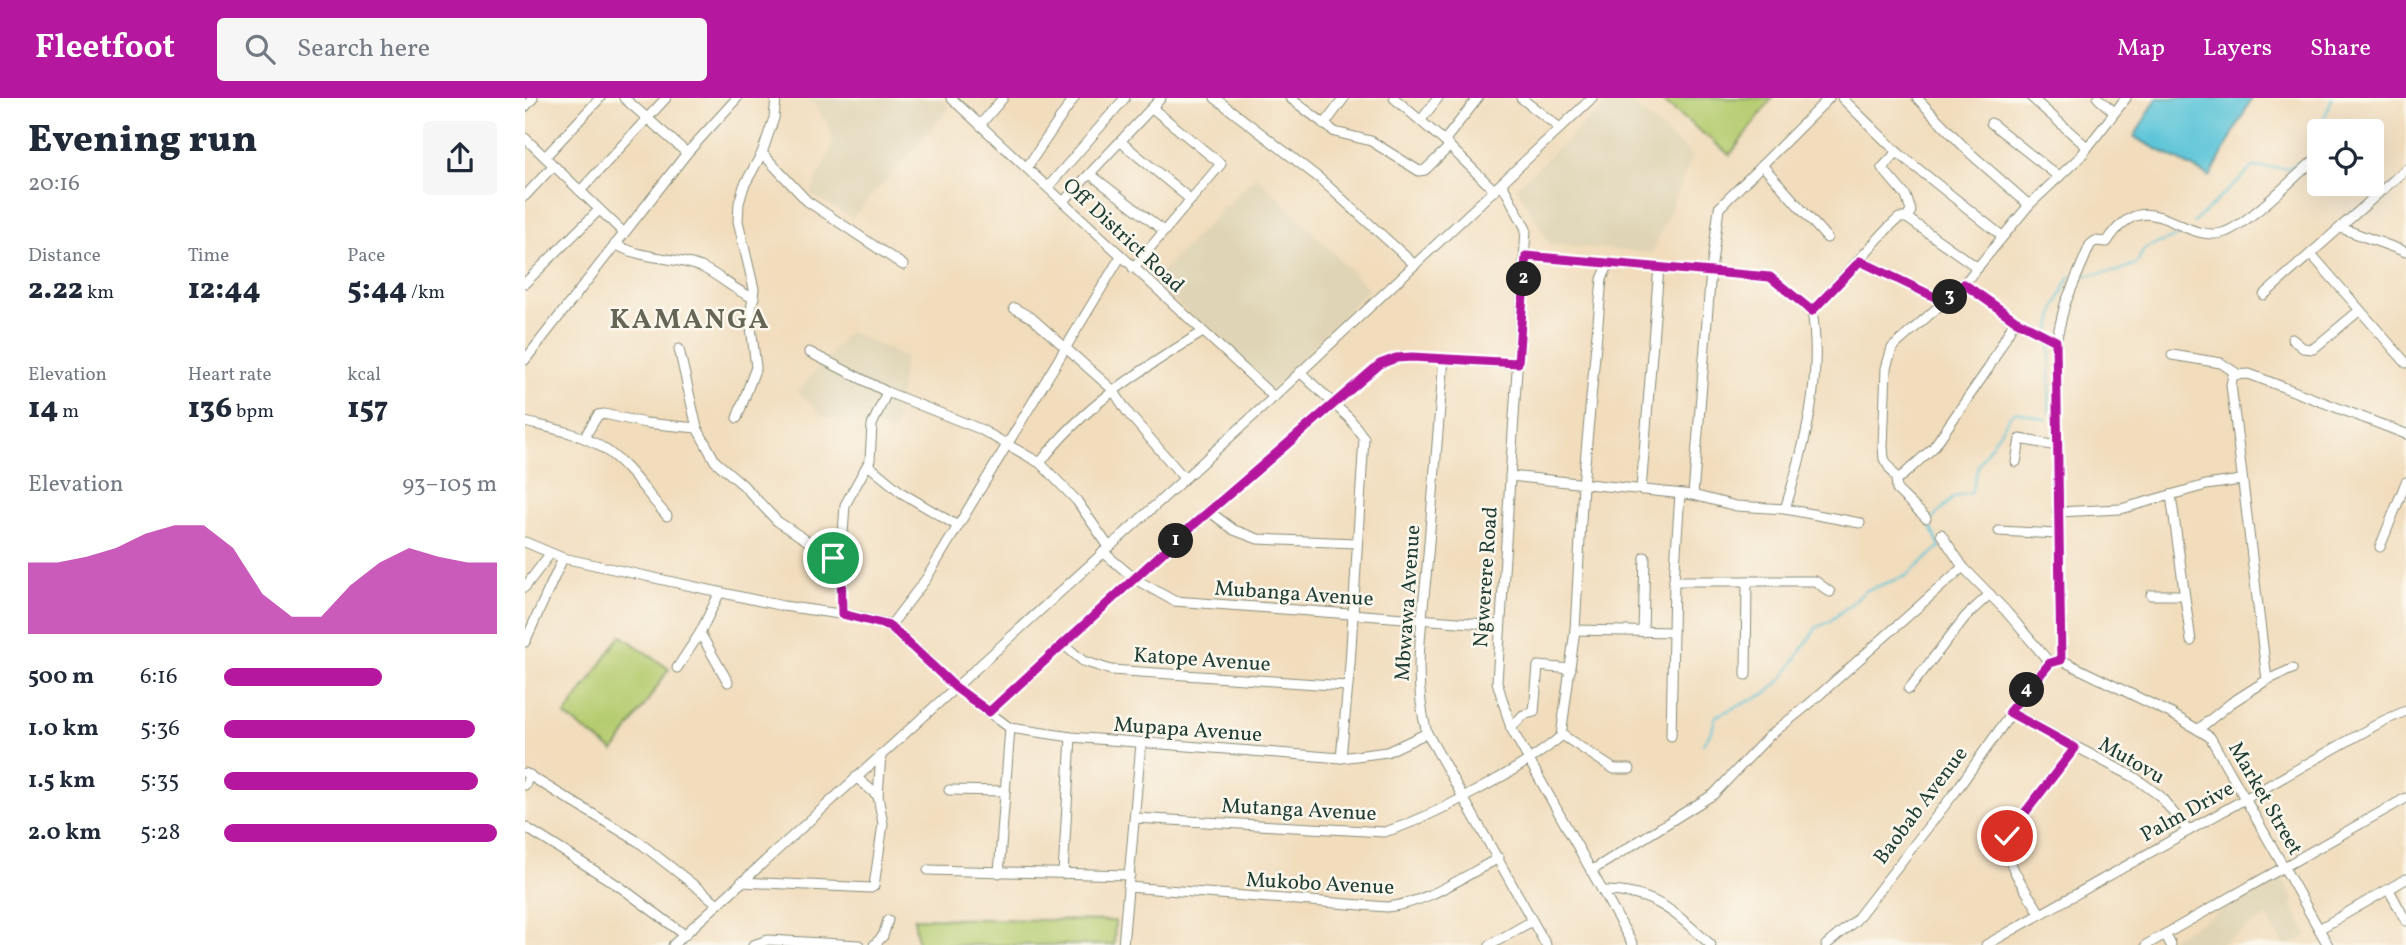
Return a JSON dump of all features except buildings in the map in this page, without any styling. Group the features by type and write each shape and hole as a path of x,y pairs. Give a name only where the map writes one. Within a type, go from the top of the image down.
{"street":[{"path":"525,107 533,98"},
{"path":"545,157 600,98"},
{"path":"624,98 687,153"},
{"path":"580,191 666,98"},
{"path":"525,360 687,153 737,98"},
{"path":"737,418 756,374 750,319 754,298 752,276 738,221 744,186 762,153 776,98"},
{"name":"Off District Road","path":"951,98 1274,397"},
{"path":"980,125 1003,98"},
{"path":"1027,167 1074,98"},
{"path":"1048,187 1125,98"},
{"path":"1063,202 1161,98"},
{"path":"1215,98 1319,178 1415,265"},
{"path":"1290,98 1324,125 1343,135 1371,141 1419,171 1425,170 1447,143 1478,98"},
{"path":"1324,125 1344,98"},
{"name":"Ngwerere Road","path":"1394,98 1499,187 1526,229 1497,682 1511,728 1633,945"},
{"path":"1421,120 1438,98"},
{"path":"1521,98 1560,128"},
{"path":"673,945 1274,397 1592,98"},
{"path":"1693,495 1711,271 1719,208 1829,98"},
{"path":"1842,98 1897,152 2002,236"},
{"path":"1917,98 1970,153 2029,205"},
{"path":"2032,98 2087,147"},
{"path":"2098,98 2114,113"},
{"path":"1926,518 1897,490 1896,478 1884,459 1889,355 1896,343 1964,284 2029,205 2087,147 2126,98"},
{"path":"1133,268 1221,164 1152,108"},
{"path":"1991,123 2059,177"},
{"path":"525,138 624,233"},
{"path":"1121,142 1191,200"},
{"path":"1897,152 1882,168 1910,202 1911,211 1907,218"},
{"path":"762,153 807,201 903,265"},
{"path":"1762,164 1827,238"},
{"path":"525,196 553,166"},
{"path":"1941,534 1963,567 2050,663 2061,660 2056,341 2065,304 2092,242 2107,242 2124,221 2151,214 2167,217 2195,231 2225,233 2269,201 2307,167"},
{"path":"2264,295 2404,172"},
{"path":"1090,174 1164,231"},
{"path":"525,282 599,210"},
{"path":"1785,509 1797,471 1816,383 1812,311 1899,218 1907,218 1978,268"},
{"path":"2341,228 2406,252"},
{"path":"615,244 642,257 689,263 705,269 729,287 754,298"},
{"path":"2312,255 2406,363"},
{"path":"525,542 562,558 890,626 926,579 956,525 1068,349 1121,256"},
{"path":"1526,256 1770,277 1812,311"},
{"path":"1594,261 1602,279"},
{"path":"1860,261 1945,302"},
{"path":"1609,263 1602,279 1583,485 1575,630 1562,734 1615,769 1630,769"},
{"path":"1641,490 1659,267"},
{"path":"1964,284 2015,320 2056,341"},
{"path":"1014,307 1068,349 1113,390 1128,413 1184,478"},
{"path":"2292,339 2303,348 2313,349 2360,310"},
{"path":"1896,478 1902,477 1933,448 1988,369 2015,320"},
{"path":"1040,463 1078,419 1113,390 1203,332"},
{"path":"678,349 697,428 715,461 743,485 776,521 841,563"},
{"name":"Mubanga Avenue","path":"809,352 887,392 961,420 1040,463 1077,501 1106,550 1135,579 1163,597 1188,603 1499,625"},
{"path":"2172,355 2221,363 2236,373 2249,374 2406,434"},
{"path":"989,712 1210,512 1380,364 1396,358 1518,363"},
{"name":"Mbwawa Avenue","path":"1444,358 1418,692 1427,733 1546,945"},
{"path":"1300,372 1360,428 1364,438 1341,758"},
{"path":"2236,373 2231,385 2267,680"},
{"path":"842,614 841,563 845,505 868,465 872,453 872,425 887,392"},
{"path":"584,438 598,415 604,414 645,423 697,428"},
{"path":"525,422 584,438 619,461 667,516"},
{"path":"2016,462 2020,439 2057,446"},
{"path":"868,465 901,493 956,525"},
{"path":"1510,476 1693,495 1737,506 1785,509 1860,523"},
{"path":"2057,512 2110,510 2241,480"},
{"path":"2380,547 2406,482"},
{"path":"1671,736 1674,581 1680,494"},
{"path":"2171,495 2191,641"},
{"path":"1210,512 1234,530 1258,539 1356,542"},
{"path":"1999,531 2057,534"},
{"path":"525,587 550,554"},
{"path":"1643,632 1645,557"},
{"path":"525,642 550,591 562,558"},
{"path":"1591,871 1714,793 1769,736 1808,705 1963,567"},
{"path":"1674,581 1815,581 1830,592"},
{"path":"1746,675 1747,581"},
{"path":"677,668 700,633 720,592"},
{"path":"1909,689 1966,617 1990,594"},
{"path":"2151,595 2183,595"},
{"name":"Mupapa Avenue","path":"890,626 955,687 1010,728 1071,737 1341,758 1387,752 1427,733"},
{"path":"1575,630 1673,632"},
{"path":"700,633 728,682"},
{"name":"Katope Avenue","path":"1063,644 1083,661 1111,670 1346,686"},
{"name":"Market Street","path":"2061,660 2200,728 2214,743 2328,945"},
{"name":"Baobab Avenue","path":"1826,945 1855,921 1956,791 2009,712 2050,663"},
{"path":"1511,728 1523,715 1534,712 1538,666 1571,669"},
{"path":"2200,728 2231,703 2267,680 2292,669"},
{"name":"Palm Drive","path":"1986,945 2383,721 2406,711"},
{"name":"Mutovu","path":"2009,712 2075,748 2107,761 2160,796 2188,831"},
{"path":"999,873 1010,728"},
{"name":"Mutanga Avenue","path":"1135,818 1384,832 1401,827 1464,795 1528,759 1562,734"},
{"path":"1063,874 1071,737"},
{"path":"1123,945 1141,743"},
{"path":"2041,913 2009,859 2005,847 2007,836 2075,748"},
{"path":"741,882 871,888 877,879 882,841 878,796 881,754"},
{"path":"525,785 528,774 639,842 718,904"},
{"path":"856,777 878,796"},
{"path":"949,790 1005,791"},
{"path":"2146,945 2406,798"},
{"path":"525,827 619,886 685,934"},
{"name":"Mukobo Avenue","path":"1128,887 1387,907 1413,902 1499,858"},
{"path":"928,870 1130,875"},
{"path":"2319,929 2406,880"},
{"path":"2389,890 2406,920"},
{"path":"1603,891 1635,893 1655,900 1711,945"},
{"path":"874,945 883,936 888,920"},
{"path":"1490,945 1532,921"},
{"path":"2165,934 2171,945"},
{"path":"753,945 768,940 859,945"}],"shaded area":[{"path":"809,98 939,98 950,108 852,218 810,194 833,144 828,124"},
{"path":"1612,98 1625,98 1693,156 1652,253 1550,244 1516,187"},
{"path":"1256,175 1369,289 1270,391 1153,280"},
{"path":"849,331 905,357 895,432 823,416 798,392"},
{"path":"2282,877 2295,902 2291,904 2308,935 2290,945 2283,945 2267,917 2217,945 2176,945 2172,938"}],"green space":[{"path":"1659,98 1772,98 1730,155"},
{"path":"621,635 669,669 614,751 565,716"},
{"path":"914,918 1115,921 1114,945 918,945"}],"water":[{"path":"2157,98 2252,98 2210,177 2134,137"}],"waterway":[{"path":"2324,119 2332,98"},
{"path":"2193,223 2253,167 2287,168 2307,160"},
{"path":"2082,276 2118,271 2136,264 2145,248 2186,233"},
{"path":"2050,332 2056,306 2070,276"},
{"path":"2049,414 2051,342"},
{"path":"1703,744 1712,730 1716,716 1767,693 1783,678 1817,627 1829,622 1867,590 1906,576 1940,547 1929,522 1954,497 1971,493 1979,463 2011,415 2016,411 2047,420"}],"district":[{"name":"KAMANGA","path":"690,318"}],"route":[{"path":"833,558 841,563 842,614 890,626 955,687 989,712 1184,533 1380,364 1396,358 1412,357 1518,363 1526,256 1770,277 1812,311 1860,261 1945,302 1964,284 2015,320 2056,341 2061,660 2050,663 2009,712 2075,748 2007,836"}]}
